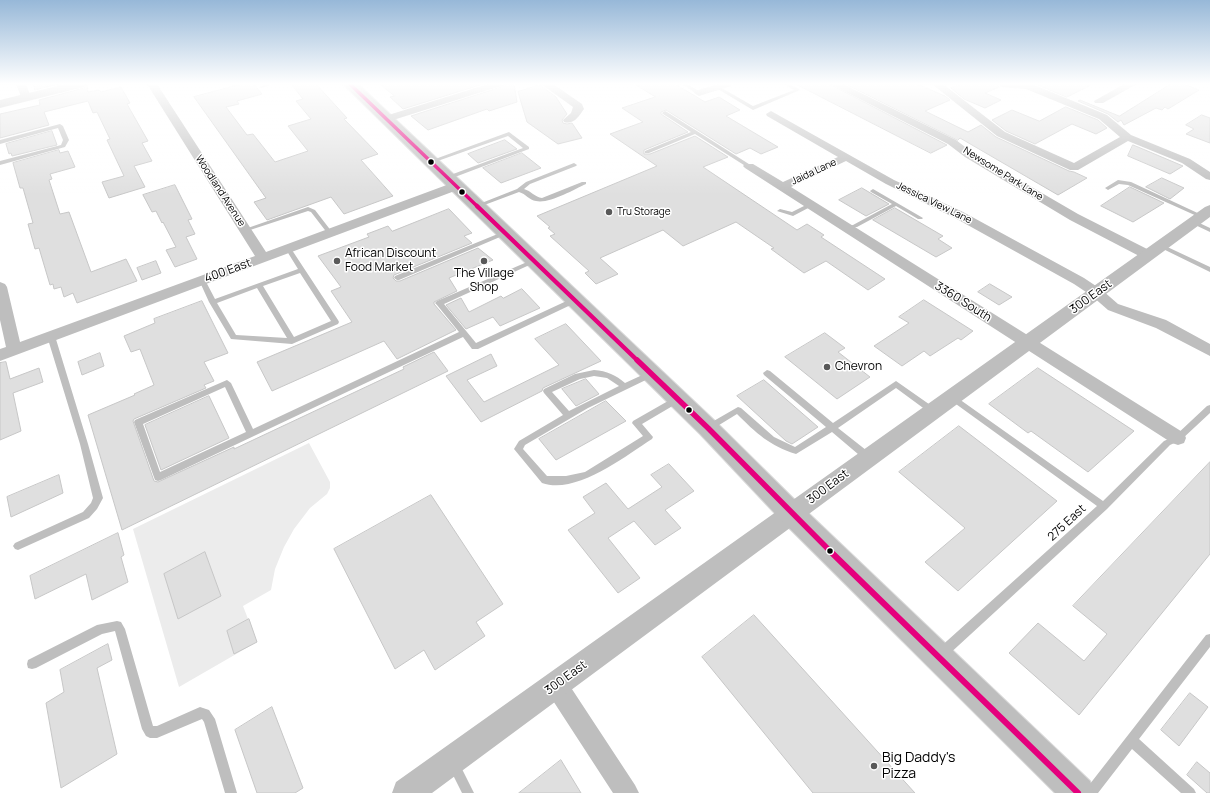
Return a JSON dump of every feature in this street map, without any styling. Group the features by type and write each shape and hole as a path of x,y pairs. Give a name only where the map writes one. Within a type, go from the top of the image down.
{"main road":[{"path":"388,121 708,428 792,514 1078,793"}],"street":[{"name":"Woodland Avenue","path":"176,121 263,258"},
{"name":"Jessica View Lane","path":"783,121 899,186 959,215 1097,293 1113,307 1161,324 1210,351"},
{"name":"Newsome Park Lane","path":"910,121 952,142 969,155 1074,217 1155,251"},
{"path":"984,121 1001,134 1074,168 1127,136"},
{"path":"1108,121 1127,136 1186,161 1210,177"},
{"name":"Jaida Lane","path":"782,187 846,157"},
{"name":"3360 South","path":"749,166 1178,438"},
{"name":"400 East","path":"7,352 330,233 451,182"},
{"name":"300 East","path":"407,793 792,514 868,457 1155,251 1203,219"},
{"path":"1,294 7,352"},
{"path":"556,685 627,793"}],"lane":[{"path":"678,121 749,166"},
{"path":"0,142 60,126 66,140 63,146 0,163"},
{"path":"647,152 695,132"},
{"path":"430,162 509,134 527,148 451,182"},
{"path":"477,206 519,190 528,183 574,165"},
{"path":"1108,188 1118,182 1129,182 1203,219"},
{"path":"519,190 527,192 535,199 542,200 584,183"},
{"path":"873,191 920,218"},
{"path":"846,228 855,226 896,204"},
{"path":"780,211 793,214 810,205"},
{"path":"245,230 308,209 313,211 330,233"},
{"path":"397,278 505,233"},
{"path":"202,280 234,337 292,341 335,322 288,248"},
{"path":"1155,251 1210,270"},
{"path":"534,261 439,303 475,347 575,300"},
{"path":"213,302 301,270"},
{"path":"259,286 292,341"},
{"path":"251,433 227,383 138,422 158,477 464,334"},
{"path":"18,546 86,515 94,506 98,498 84,444 51,336"},
{"path":"568,416 547,391 577,376 592,373 609,375 625,387"},
{"path":"767,373 868,457"},
{"path":"651,374 568,416 522,443 518,449 545,480 557,481 587,475 649,438 636,423 678,399"},
{"path":"708,428 738,410 770,440 783,447 796,451 896,384 933,411"},
{"path":"952,397 1104,506"},
{"name":"275 East","path":"939,656 1104,506 1167,443 1178,438 1210,408"},
{"path":"32,664 101,629 117,626 120,629 150,732 157,732 200,713 206,714 209,719 231,793"},
{"path":"1090,793 1210,639"},
{"path":"1131,740 1190,793"},
{"path":"452,760 468,793"}],"shaded area":[{"path":"309,443 330,482 330,488 327,494 310,508 294,529 284,547 275,569 271,590 243,606 257,642 179,687 133,529"}],"building":[{"path":"0,121 47,121 49,125 0,138"},
{"path":"101,121 137,121 148,141 142,143 152,161 134,166 145,187 109,198 102,182 124,176 107,140 110,139"},
{"path":"211,121 237,121 247,135 253,134 275,162 308,151 288,126 304,121 346,121 378,154 361,160 393,196 344,214 331,197 267,220 254,202 266,198"},
{"path":"417,121 453,121 428,130"},
{"path":"562,121 563,123 567,124 572,123 582,138 558,144 527,122"},
{"path":"642,121 672,121 688,132 644,150 644,154 650,154 695,136 728,157 703,167 797,230 807,224 824,235 821,237 885,279 868,290 826,261 804,273 771,249 774,248 736,222 683,246 663,230 600,258 618,274 596,284 585,273 589,271 550,236 555,234 548,228 550,227 537,216 657,166 610,134 643,122"},
{"path":"684,121 734,121 778,147 761,154 750,148 736,154"},
{"path":"868,121 901,121 947,145 931,153"},
{"path":"920,121 945,121 968,132 981,125 996,137 1087,178 1058,195 960,138 958,140"},
{"path":"993,121 1099,121 1107,128 1096,134 1072,124 1035,144 1006,131"},
{"path":"1122,121 1132,121 1124,125"},
{"path":"1192,121 1210,121 1210,143 1186,134 1194,129 1186,125"},
{"path":"52,131 57,145 12,156 11,153 9,154 6,144"},
{"path":"505,140 517,149 478,163 468,154"},
{"path":"1133,145 1183,166 1170,174 1128,156"},
{"path":"59,150 60,153 68,151 75,167 50,174 52,179 49,180 60,214 69,212 91,272 126,259 137,281 77,303 73,293 64,297 61,287 54,289 53,284 50,285 39,248 35,249 28,224 33,223 23,188 20,188 13,163"},
{"path":"522,153 541,168 501,183 483,168"},
{"path":"1162,178 1184,188 1170,199 1146,187"},
{"path":"175,185 192,219 188,220 195,234 186,237 197,259 175,267 166,250 176,247 163,222 162,223 156,211 152,212 143,195"},
{"path":"1130,187 1164,203 1133,222 1101,206"},
{"path":"862,188 889,204 866,216 839,200"},
{"path":"895,208 943,236 938,239 952,248 936,257 873,220"},
{"path":"449,209 472,233 464,236 472,243 394,275 393,278 396,281 400,281 478,248 493,260 449,278 457,291 434,302 434,304 456,330 397,359 384,341 272,391 257,362 352,322 331,291 341,287 318,256 369,237 367,234 388,226 392,231"},
{"path":"156,261 161,273 142,280 137,268"},
{"path":"990,284 1012,297 999,305 978,292"},
{"path":"522,289 540,308 500,326 493,317 466,329 446,305 461,298 469,312 501,296 503,298"},
{"path":"924,300 973,331 961,340 958,338 930,356 924,351 902,366 874,346 909,323 899,317"},
{"path":"202,301 228,353 204,362 214,381 204,385 206,388 134,419 133,421 154,481 158,482 234,447 234,449 404,369 403,367 434,352 448,371 122,530 88,415 135,395 134,394 154,385 140,349 131,352 124,336 155,323 154,319"},
{"path":"566,324 601,361 543,388 542,391 481,422 446,376 491,354 497,366 467,380 484,402 559,365 535,339"},
{"name":"Chevron","path":"825,333 845,348 838,352 870,377 837,399 785,357"},
{"path":"100,353 104,366 82,375 78,362"},
{"path":"6,362 10,379 39,368 43,382 13,393 21,431 0,440 0,363"},
{"path":"1038,368 1134,431 1088,472 1031,431 1028,433 989,404"},
{"path":"586,379 599,394 576,406 562,389"},
{"path":"764,380 818,427 792,444 786,441 737,396"},
{"path":"209,396 229,438 161,470 145,425"},
{"path":"606,401 626,421 556,460 539,439"},
{"path":"959,426 1057,501 958,591 925,562 965,528 899,472"},
{"path":"1210,462 1210,554 1079,715 1009,653 1038,623 1084,661 1107,634 1073,606"},
{"path":"669,464 694,491 665,510 681,528 655,545 634,521 608,538 640,578 618,593 568,530 595,513 583,497 606,483 628,509 662,487 651,475"},
{"path":"59,475 63,493 11,517 7,497"},
{"path":"431,495 503,604 476,622 485,636 435,670 424,650 395,669 334,549"},
{"path":"118,533 124,555 121,557 128,582 92,600 86,574 35,599 30,576"},
{"path":"205,552 221,596 178,619 164,574"},
{"path":"754,615 915,793 813,793 702,657"},
{"path":"249,619 257,642 234,654 227,631"},
{"path":"108,644 112,660 97,668 117,754 61,788 46,703 64,692 60,670"},
{"path":"1190,693 1208,707 1179,746 1161,730"},
{"path":"272,707 303,788 295,793 257,793 235,730"},
{"path":"561,760 581,793 519,793"},
{"path":"1197,762 1210,773 1210,793 1207,793 1187,775"}],"transit line":[{"path":"389,121 708,428 792,514 1078,793"}],"place":[{"name":"Tru Storage","path":"609,212"},
{"name":"African Discount Food Market","path":"337,261"},
{"name":"The Village Shop","path":"484,261"},
{"name":"Chevron","path":"827,367"},
{"name":"Big Daddy's Pizza","path":"874,766"}]}
